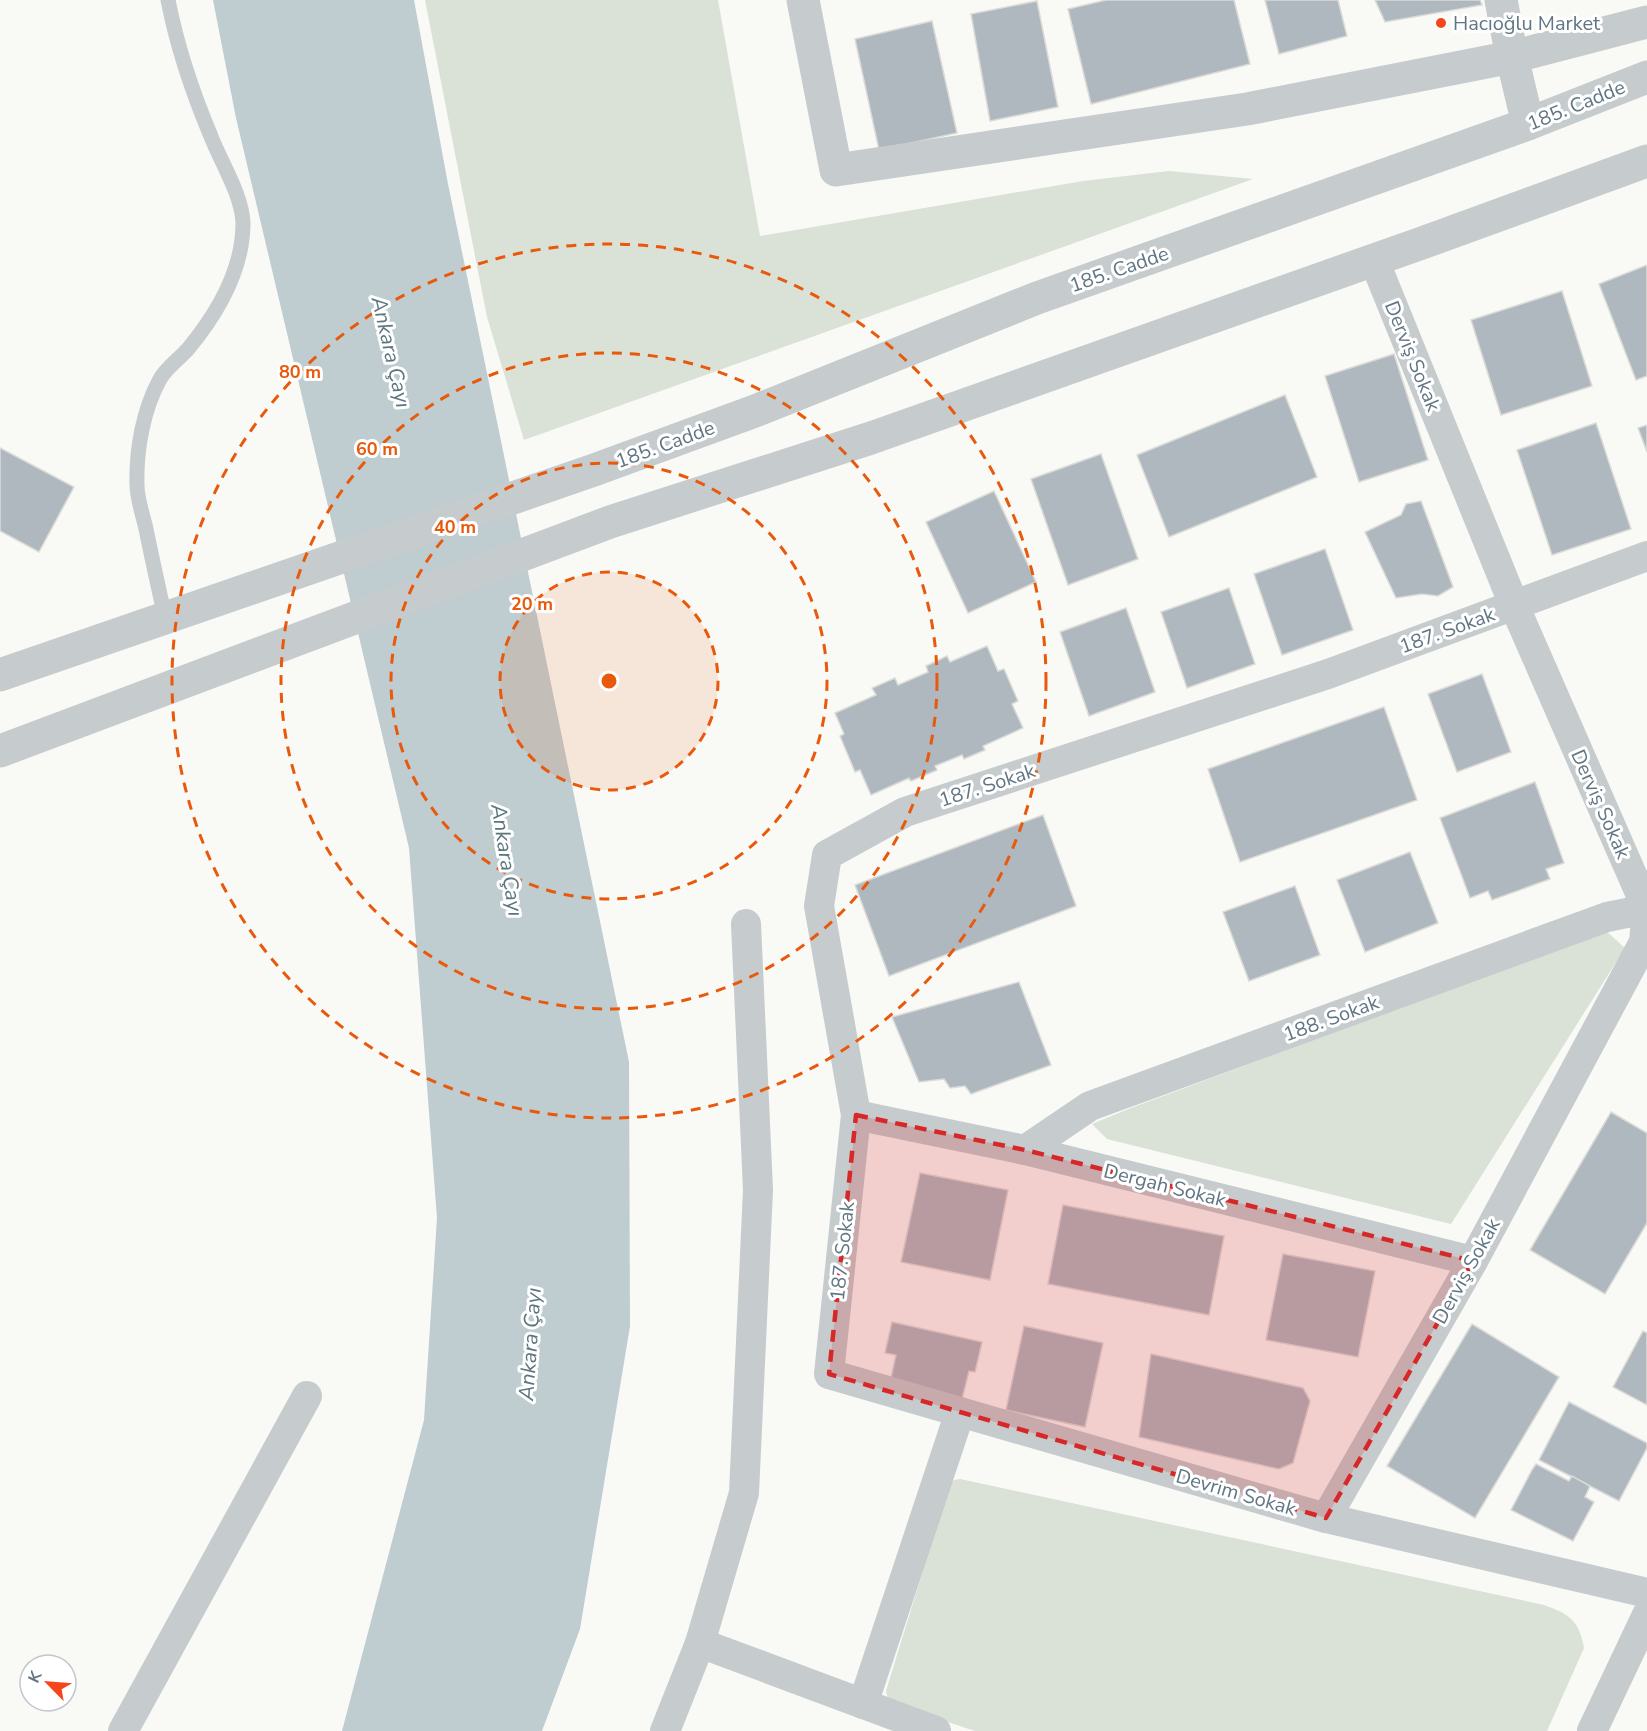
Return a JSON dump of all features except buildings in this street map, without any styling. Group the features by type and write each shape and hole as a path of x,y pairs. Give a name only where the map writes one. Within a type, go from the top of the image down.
{"street":[{"path":"803,0 836,171 1247,109 1512,57 1647,22"},
{"path":"1501,0 1528,124"},
{"name":"185. Cadde","path":"0,675 594,470 755,411 1037,298 1528,124 1647,77"},
{"path":"0,751 610,522 871,438 1647,161"},
{"name":"Derviş Sokak","path":"1326,1518 1473,1261 1644,942 1647,909 1514,605 1374,260"},
{"name":"187. Sokak","path":"829,1374 856,1115 819,906 827,855 905,812 1328,674 1647,556"},
{"name":"188. Sokak","path":"1025,1150 1090,1106 1607,917 1647,909"},
{"path":"665,1731 700,1643 744,1493 758,1190 746,924"},
{"name":"Dergah Sokak","path":"856,1115 1025,1150 1473,1261"},
{"name":"Devrim Sokak","path":"829,1374 1326,1518 1647,1593"},
{"path":"123,1731 307,1396"},
{"path":"863,1704 960,1412"},
{"path":"1592,1731 1647,1616"},
{"path":"700,1643 936,1731"}],"lane":[{"path":"165,618 137,487 142,430 161,377 196,339 214,315 228,288 237,265 243,222 241,202 207,128 183,60 168,0"}],"highlighted area":[{"path":"856,1115 1025,1150 1473,1261 1326,1518 829,1374"}],"shaded area":[{"path":"425,0 718,0 760,236 1083,181 1169,171 1253,179 524,440 487,317"},
{"path":"1606,931 1625,948 1451,1224 1107,1139 1092,1124 1131,1108"},
{"path":"960,1479 1544,1605 1566,1615 1576,1624 1584,1648 1547,1731 975,1731 893,1704 888,1699 886,1691 949,1486 954,1480"}],"water":[{"name":"Ankara Çayı","path":"213,0 414,0 448,184 629,1062 630,1326 580,1629 542,1731 342,1731 424,1420 437,1218 409,848 236,118"}],"place":[{"name":"Hacıoğlu Market","path":"1441,23"}]}
